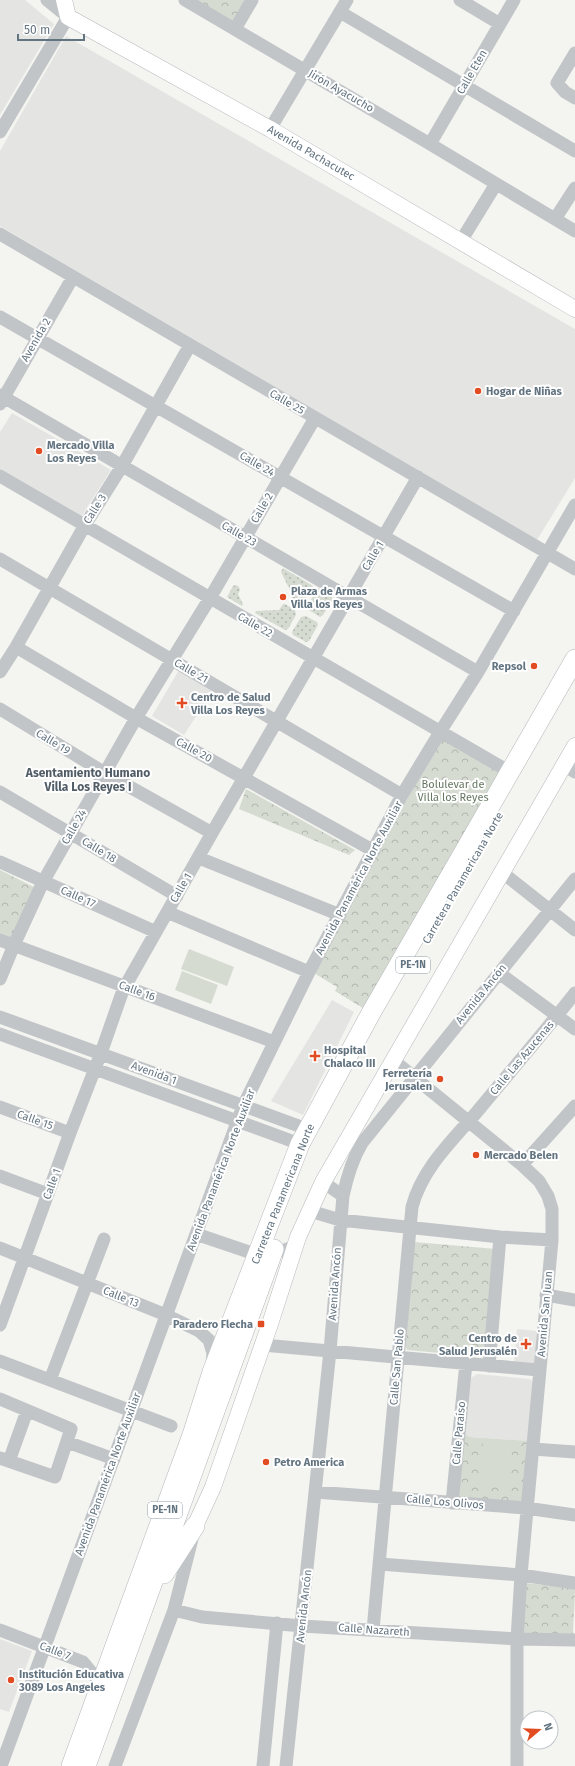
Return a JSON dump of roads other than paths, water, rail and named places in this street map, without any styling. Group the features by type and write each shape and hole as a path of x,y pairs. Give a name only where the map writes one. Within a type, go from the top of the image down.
{"highway":[{"name":"Carretera Panamericana Norte","path":"86,1766 145,1602 265,1255 304,1137 375,1006 575,659"},
{"name":"Carretera Panamericana Norte","path":"71,1766 192,1435 212,1372 319,1134 386,1012 575,684"},
{"path":"145,1602 195,1526"}],"main road":[{"path":"64,0 68,17"},
{"name":"Avenida Pachacutec","path":"68,17 270,129 575,309"},
{"path":"195,1526 213,1487 263,1346 295,1246 323,1182 503,873 570,768 575,746"}],"street":[{"name":"Avenida Pachacutec","path":"47,0 68,17"},
{"name":"Jirón Ayacucho","path":"185,0 575,231"},
{"path":"235,29 252,0"},
{"path":"270,129 347,0"},
{"path":"460,0 500,24"},
{"name":"Calle Eten","path":"430,144 514,0"},
{"path":"340,12 575,151"},
{"path":"0,132 68,17"},
{"path":"575,53 557,83 565,92 575,98"},
{"path":"461,241 496,184"},
{"path":"555,219 575,188"},
{"name":"Calle 25","path":"0,234 575,569"},
{"name":"Avenida 2","path":"1,399 73,277"},
{"name":"Calle 24","path":"0,318 514,611"},
{"name":"Calle 3","path":"0,672 50,588 85,525 122,466 190,345"},
{"name":"Calle 23","path":"1,399 122,466 478,672"},
{"name":"Calle 2","path":"210,598 315,418"},
{"name":"Calle 22","path":"0,476 510,772"},
{"name":"Calle 1","path":"0,1325 125,986 418,478"},
{"name":"Avenida Panamérica Norte Auxiliar","path":"1,1766 243,1106 309,972 374,851 402,795 478,672 575,505"},
{"name":"Calle 21","path":"0,559 402,795"},
{"name":"Calle 24","path":"0,979 43,882 136,718 210,598"},
{"name":"Calle 20","path":"16,646 136,718 374,851"},
{"name":"Calle 19","path":"0,709 105,773 212,833"},
{"name":"Calle 18","path":"0,792 177,896"},
{"path":"199,858 340,915"},
{"name":"Calle 17","path":"0,862 156,932"},
{"path":"503,873 575,930"},
{"name":"Avenida Ancón","path":"286,1766 330,1351 340,1220 347,1176 362,1143 575,879"},
{"path":"167,912 309,972"},
{"name":"Calle 16","path":"0,940 274,1042"},
{"path":"499,972 575,1029"},
{"name":"Calle Las Azucenas","path":"468,1122 575,993"},
{"name":"Avenida 1","path":"0,1017 243,1106 304,1137"},
{"name":"Avenida 1","path":"0,1034 237,1121 304,1137"},
{"name":"Avenida San Juan","path":"393,1060 413,1078 522,1165 539,1181 548,1196 552,1209 552,1240 521,1575 517,1639 517,1766"},
{"name":"Calle 15","path":"0,1107 70,1133"},
{"path":"522,1165 574,1111"},
{"name":"Calle San Pablo","path":"373,1630 412,1207 416,1190 423,1176 468,1122"},
{"path":"0,1176 48,1194"},
{"path":"323,1182 343,1196"},
{"path":"310,1211 340,1220 500,1237 552,1240"},
{"path":"196,1234 265,1255 295,1246"},
{"path":"489,1366 500,1237"},
{"path":"50,1380 104,1239"},
{"name":"Calle 13","path":"0,1248 166,1315 199,1332 209,1340 213,1353 212,1372"},
{"path":"546,1295 575,1300"},
{"path":"263,1346 539,1370"},
{"path":"0,1361 171,1426"},
{"name":"Calle Paraíso","path":"452,1503 466,1363"},
{"path":"0,1399 27,1410 71,1429 55,1477 4,1460 27,1410"},
{"path":"67,1442 114,1458"},
{"path":"532,1448 575,1452"},
{"name":"Calle Los Olivos","path":"315,1492 526,1508 575,1515"},
{"path":"115,1766 174,1610 195,1526"},
{"path":"380,1564 521,1575 575,1583"},
{"name":"Calle Nazareth","path":"174,1610 202,1617 302,1626 517,1639 575,1640"},
{"path":"263,1766 277,1623"},
{"name":"Calle 7","path":"0,1630 83,1662 101,1684"}],"place":[{"name":"Hogar de Niñas","path":"478,391"},
{"name":"Mercado Villa Los Reyes","path":"39,451"},
{"name":"Plaza de Armas Villa los Reyes","path":"283,597"},
{"name":"Repsol","path":"534,666"},
{"name":"Centro de Salud Villa Los Reyes","path":"182,703"},
{"name":"Hospital Chalaco III","path":"315,1056"},
{"name":"Ferretería Jerusalen","path":"440,1079"},
{"name":"Mercado Belen","path":"476,1155"},
{"name":"Paradero Flecha","path":"261,1324"},
{"name":"Centro de Salud Jerusalén","path":"526,1344"},
{"name":"Petro America","path":"266,1462"},
{"name":"Institución Educativa 3089 Los Angeles","path":"11,1680"}],"district":[{"name":"Asentamiento Humano Villa Los Reyes I","path":"88,780"}],"park label":[{"name":"Bolulevar de Villa los Reyes","path":"453,790"}]}
